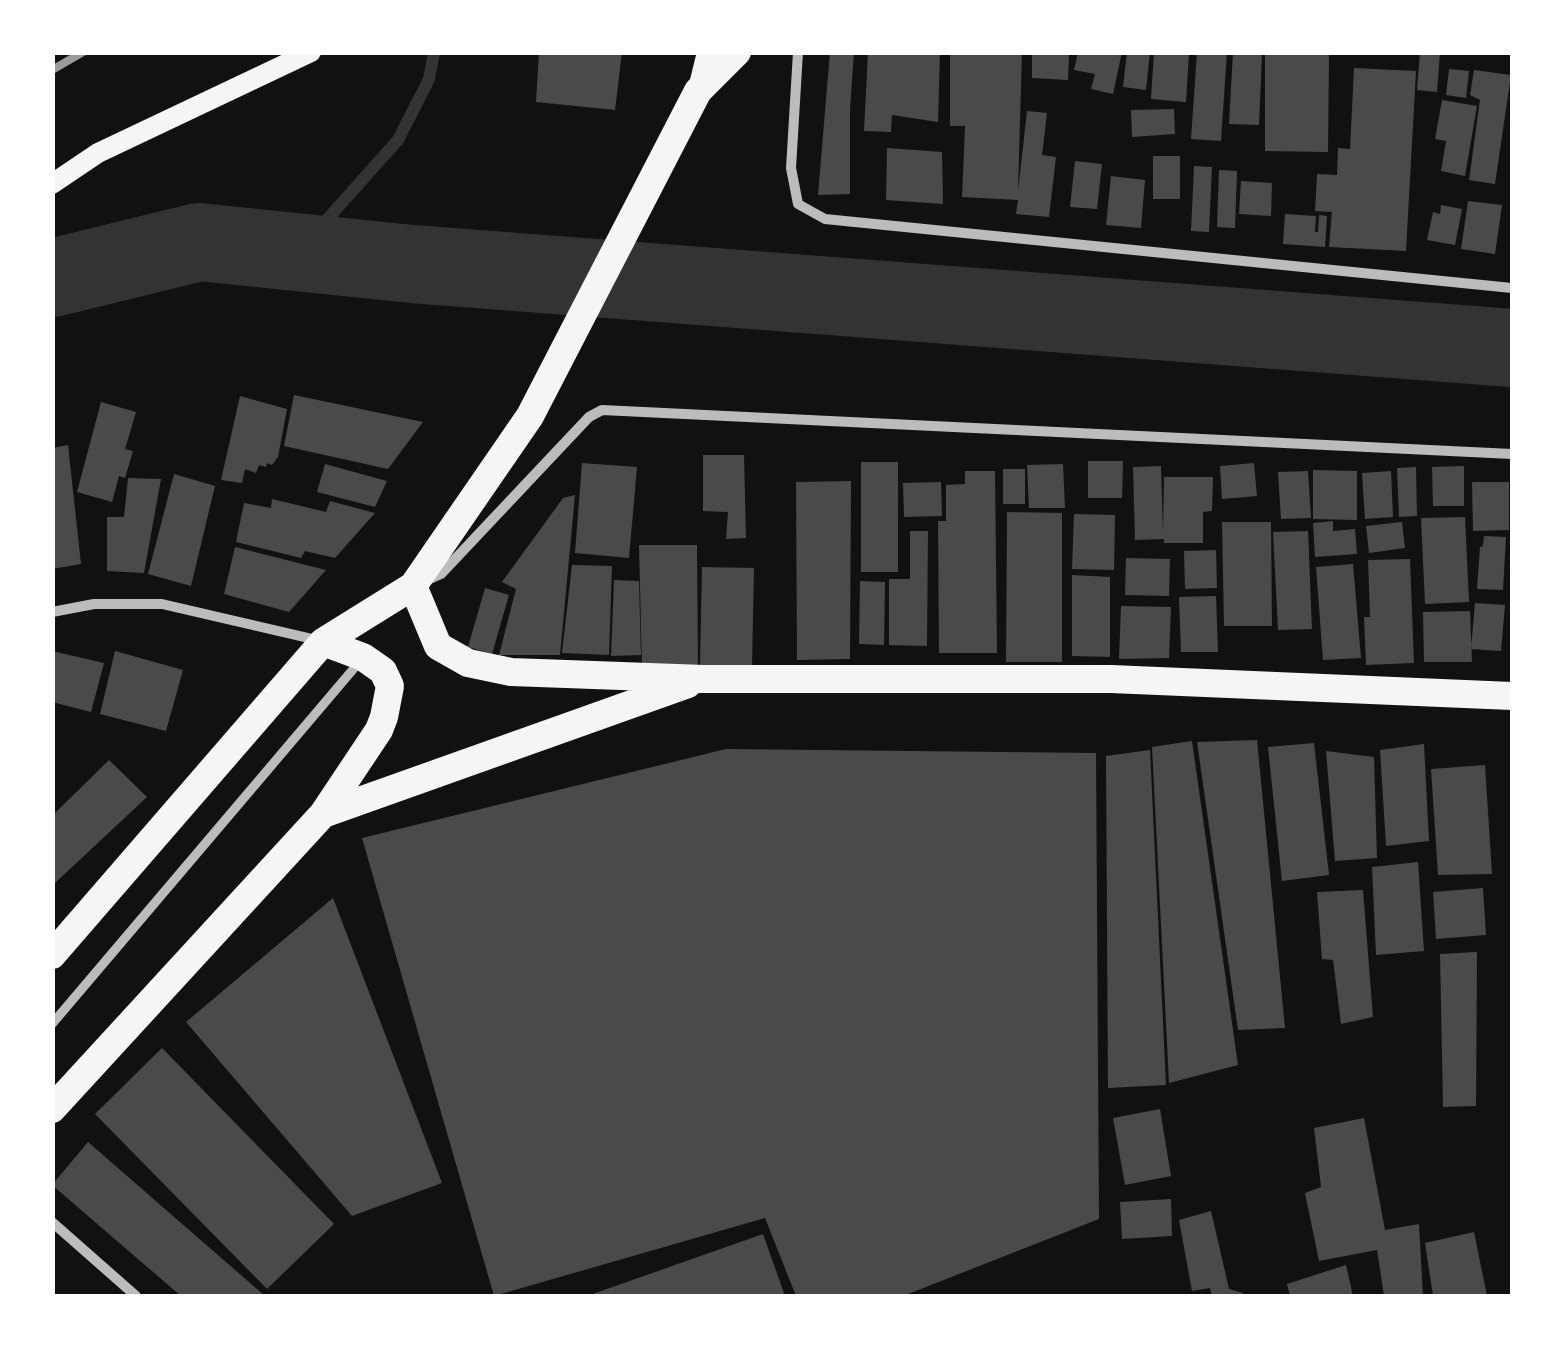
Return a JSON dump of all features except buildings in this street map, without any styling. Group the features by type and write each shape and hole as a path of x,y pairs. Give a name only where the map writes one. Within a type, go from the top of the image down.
{"highway":[{"path":"52,955 323,642 413,586 530,416 698,90 737,52"},
{"path":"413,586 438,646 468,663 511,672 704,679 1112,680 1512,696"},
{"path":"52,1109 323,814 378,730 390,686 388,678 363,658 323,642"},
{"path":"323,814 704,679"}],"main road":[{"path":"52,184 98,152 310,52"},
{"path":"698,90 707,52"}],"street":[{"path":"798,52 791,168 798,204 825,219 1512,288"},
{"path":"413,586 441,574 589,417 602,410 1512,454"},
{"path":"52,612 94,604 162,604 323,642"},
{"path":"52,1024 363,658"},
{"path":"52,1222 136,1296"}],"waterway":[{"path":"297,253 398,140 429,79 434,52"},
{"path":"52,278 199,242 412,264 1512,348"}],"railway":[{"path":"52,70 83,52"}]}
